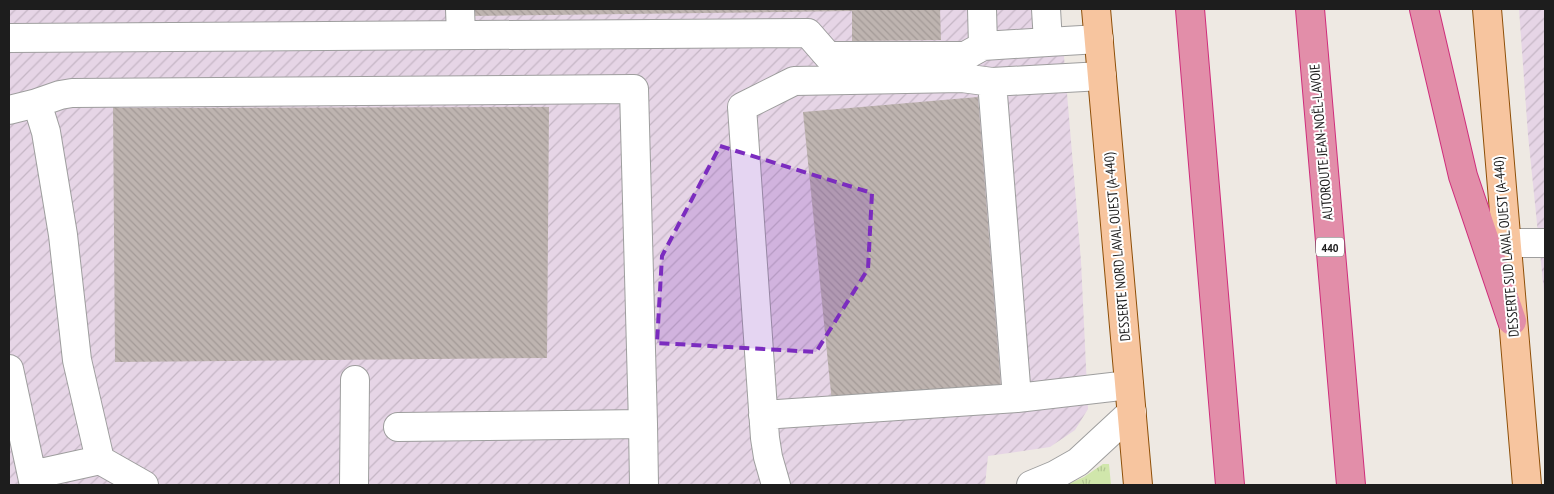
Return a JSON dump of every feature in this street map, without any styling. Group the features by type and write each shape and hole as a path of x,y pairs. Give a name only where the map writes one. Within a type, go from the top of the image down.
{"highway":[{"path":"1190,9 1230,485"},
{"name":"AUTOROUTE JEAN-NOËL-LAVOIE","path":"1310,9 1351,485"},
{"path":"1424,9 1463,176 1512,321"}],"main road":[{"name":"DESSERTE NORD LAVAL OUEST (A-440)","path":"1096,9 1138,485"},
{"name":"DESSERTE SUD LAVAL OUEST (A-440)","path":"1487,9 1527,485"}],"street":[{"path":"982,9 983,46"},
{"path":"1046,9 1048,42"},
{"path":"9,38 460,22 808,33 828,56 966,56 983,46 1099,39"},
{"path":"776,485 768,457 764,415 742,107 794,81 962,78 992,82 1102,76"},
{"path":"992,82 1017,398"},
{"path":"9,110 72,93 634,89 644,485"},
{"path":"37,103 46,132 64,235 77,360 100,460"},
{"path":"1506,242 1545,243"},
{"path":"9,369 33,480 100,460 144,485"},
{"path":"354,485 355,380"},
{"path":"764,415 1017,398 1130,398"},
{"path":"1031,485 1055,475 1078,462 1130,398"},
{"path":"398,427 643,424"}],"highlighted area":[{"path":"720,146 872,193 868,269 816,352 657,343 662,256"}],"shaded area":[{"path":"9,9 1060,9 1081,261 1088,409 1075,430 1050,447 988,456 985,485 9,485"},
{"path":"1519,9 1545,9 1545,302 1528,135"}],"green space":[{"path":"1103,464 1109,464 1111,485 1066,485 1084,477"}],"building":[{"path":"466,9 940,9 941,40 852,41 852,11 466,16"},
{"path":"978,97 1001,387 832,403 803,112"},
{"path":"113,104 120,108 549,107 547,358 115,362"}]}
